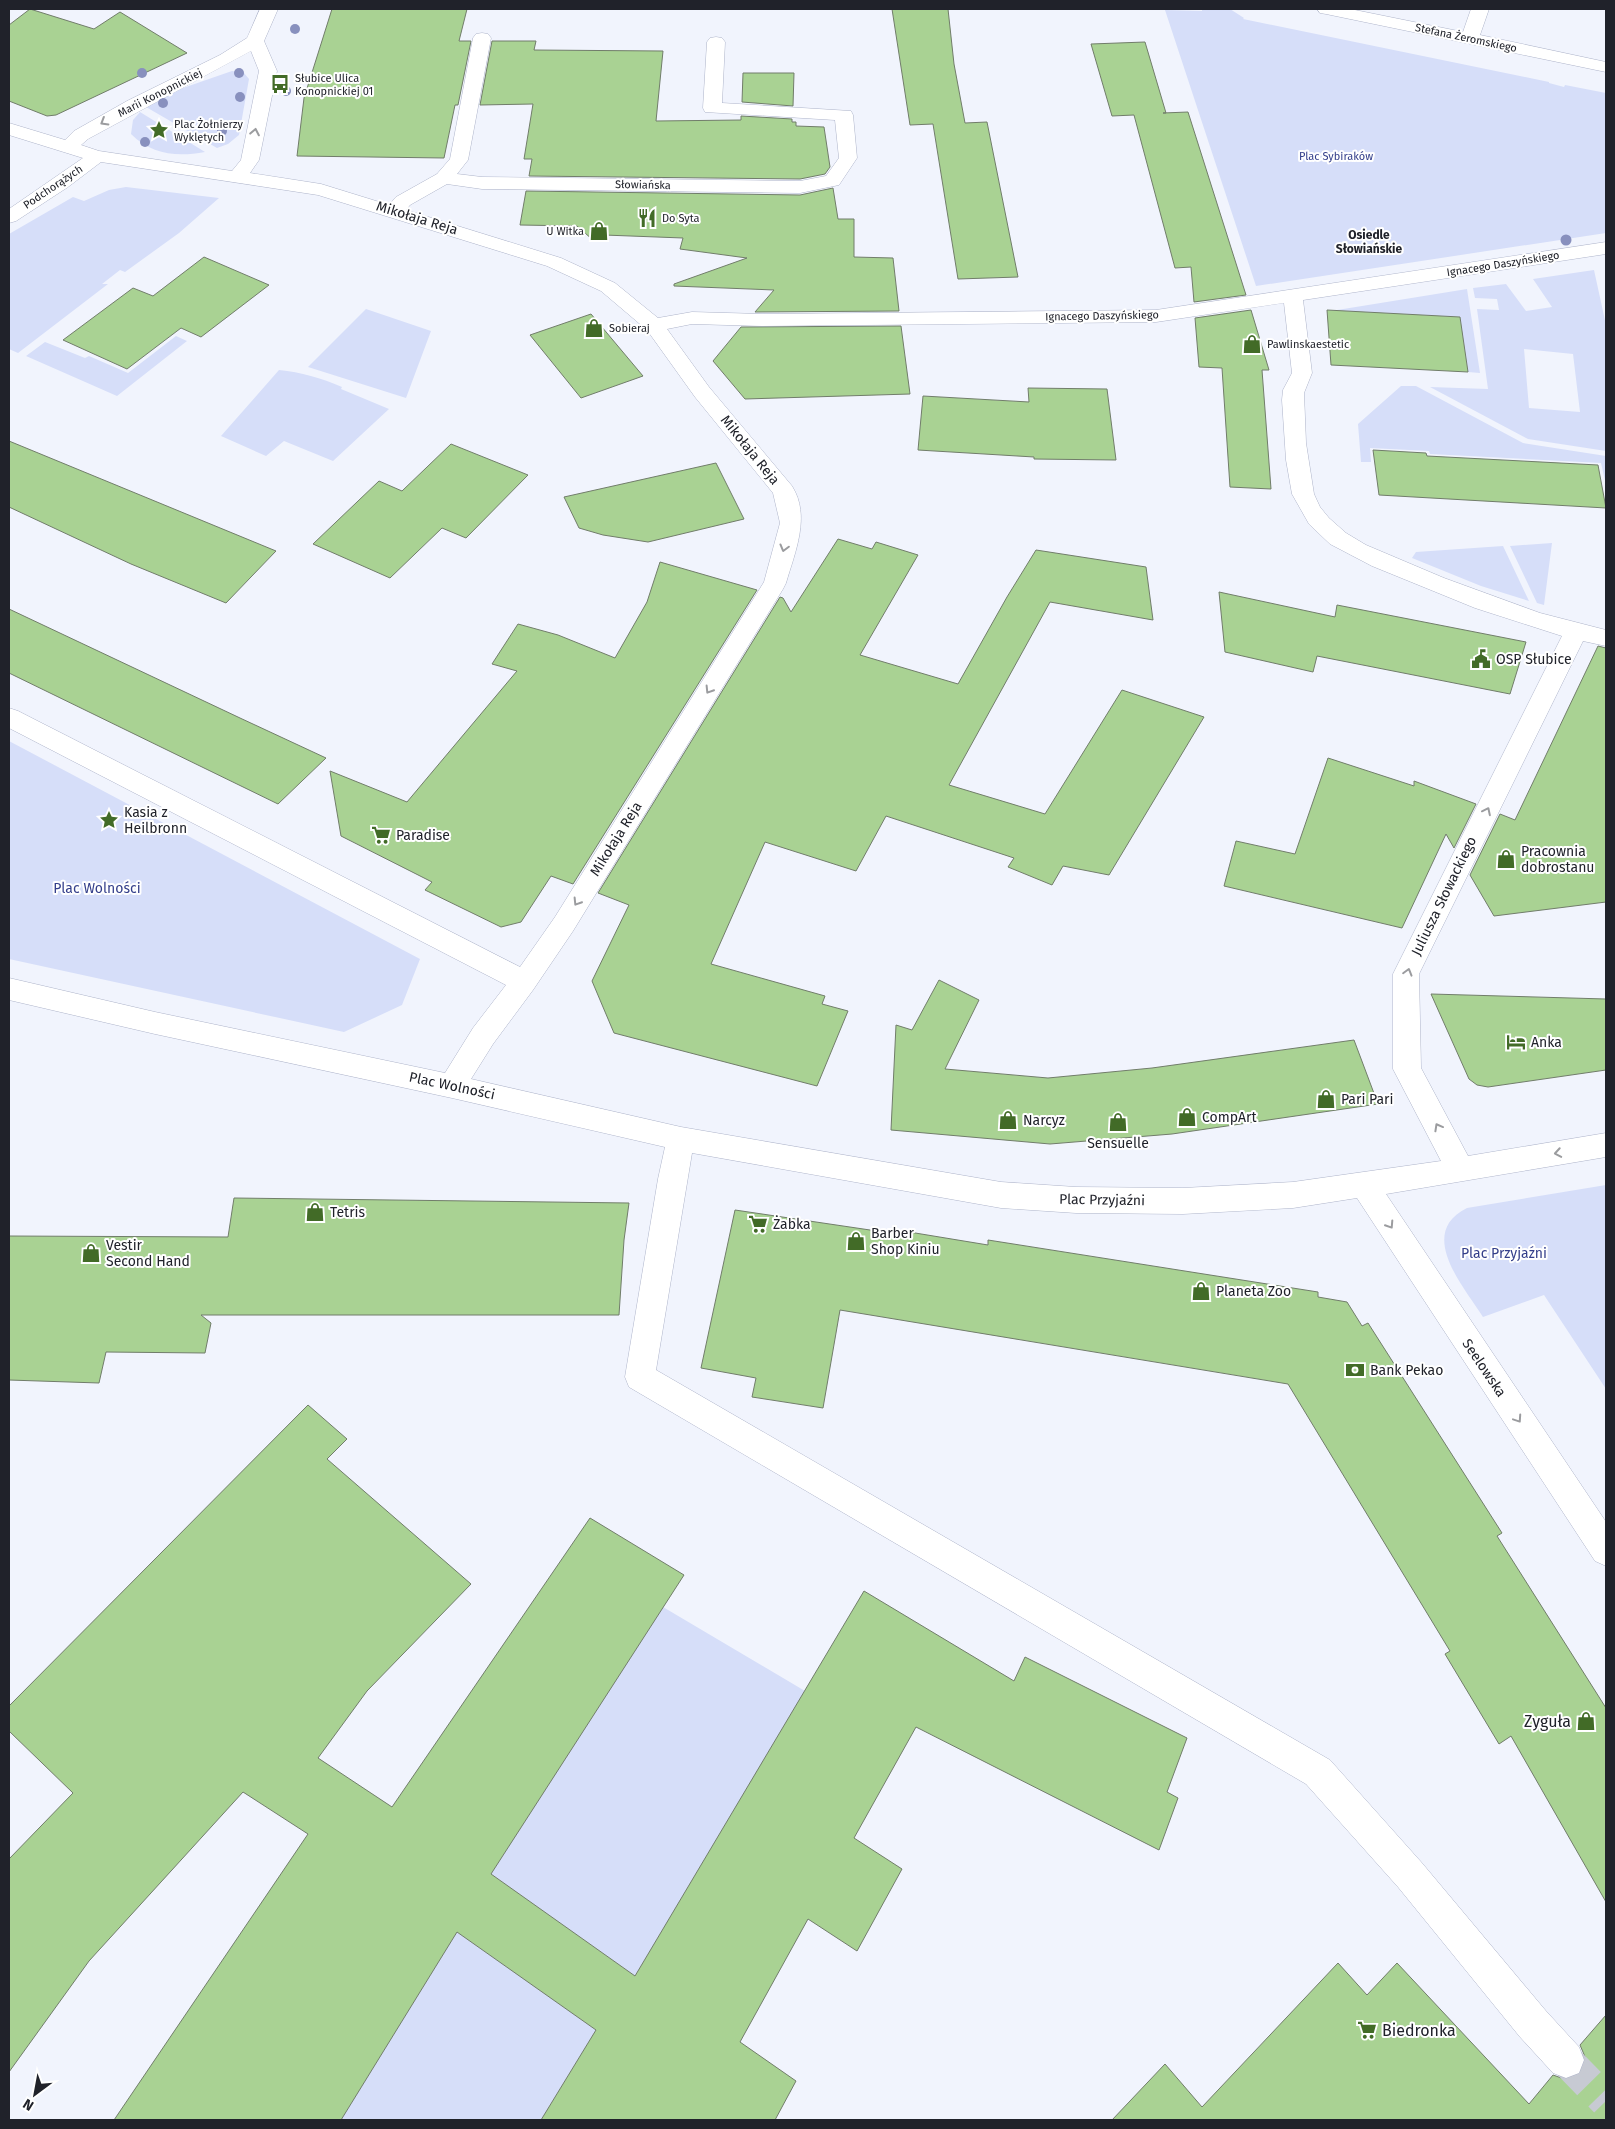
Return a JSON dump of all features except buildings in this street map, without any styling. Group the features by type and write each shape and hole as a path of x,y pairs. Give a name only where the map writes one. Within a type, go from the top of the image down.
{"street":[{"path":"238,176 250,160 268,71 255,41 269,9"},
{"name":"Stefana Żeromskiego","path":"1326,9 1606,67"},
{"path":"1470,38 1480,9"},
{"path":"394,211 403,200 444,178 459,160 482,38"},
{"name":"Marii Konopnickiej","path":"67,148 82,135 134,104 226,59 255,41"},
{"name":"Słowiańska","path":"444,178 482,183 800,187 832,181 848,158 844,116 712,108 716,42"},
{"name":"Mikołaja Reja","path":"9,128 97,156 321,190 554,262 608,287 654,325 702,392 784,491 791,523 775,584 569,916 524,982 483,1036 452,1086"},
{"name":"Podchorążych","path":"9,217 61,183 97,156"},
{"name":"Ignacego Daszyńskiego","path":"654,325 692,318 772,320 1156,316 1606,248"},
{"path":"1292,296 1295,307 1302,373 1292,396 1299,480 1305,499 1319,522 1336,536 1386,564 1452,590 1576,631 1606,638"},
{"name":"Juliusza Słowackiego","path":"1461,1170 1407,1069 1406,974 1576,631"},
{"path":"9,717 524,982"},
{"name":"Plac Wolności","path":"9,989 155,1023 452,1086 681,1139 837,1168"},
{"path":"681,1139 672,1179 640,1377 1318,1772 1410,1874 1533,2024 1566,2060"},
{"name":"Plac Przyjaźni","path":"837,1168 1001,1195 1076,1200 1183,1201 1283,1195 1461,1170 1606,1145"},
{"name":"Seelowska","path":"1364,1184 1606,1550"}],"green space":[{"name":"Plac Sybiraków","path":"1202,9 1230,9 1243,19 1549,82 1564,87 1565,85 1606,93 1606,233 1256,286 1165,10 1202,11"},
{"path":"232,71 244,73 249,79 239,135 228,144 217,148 146,107 183,88"},
{"path":"140,112 205,152 195,154 165,153 147,146 131,134 133,120"},
{"path":"126,187 219,198 179,233 125,272 120,270 102,284 108,284 18,353 9,349 9,234 73,197 84,201 109,190"},
{"path":"1594,270 1606,325 1606,451 1528,439 1430,387 1488,389 1477,309 1499,310 1497,299 1475,298 1473,288 1506,284 1526,311 1552,307 1533,279","holes":["1524,349 1573,354 1580,412 1529,408"]},
{"path":"1467,289 1480,373 1468,372 1459,317 1331,311"},
{"path":"366,309 431,331 406,398 308,367"},
{"path":"176,336 187,341 117,396 26,356 45,342 85,358 89,356 128,373"},
{"path":"279,370 303,374 326,381 389,409 333,461 284,441 266,456 221,436"},
{"path":"1401,386 1416,386 1523,443 1606,456 1606,485 1601,463 1430,454 1429,451 1370,448 1371,462 1361,462 1358,424"},
{"path":"1552,543 1544,605 1537,603 1510,546"},
{"path":"1503,546 1529,601 1481,586 1412,558 1416,552"},
{"name":"Plac Wolności","path":"9,741 420,959 402,1005 344,1032 9,959"},
{"name":"Plac Przyjaźni","path":"1606,1185 1606,1389 1544,1295 1483,1317 1465,1291 1449,1261 1445,1246 1445,1231 1452,1219 1467,1208"},
{"path":"663,1607 805,1691 635,1976 491,1874"},
{"path":"457,1932 596,2030 541,2120 341,2120"}],"tunnel":[{"path":"1566,2060 1606,2101"}],"place":[{"name":"Słubice Ulica Konopnickiej 01","path":"280,84"},
{"name":"Plac Żołnierzy Wyklętych","path":"159,130"},
{"name":"Do Syta","path":"647,218"},
{"name":"U Witka","path":"599,231"},
{"name":"Sobieraj","path":"594,328"},
{"name":"Pawlinskaestetic","path":"1252,344"},
{"name":"OSP Słubice","path":"1481,659"},
{"name":"Kasia z Heilbronn","path":"109,820"},
{"name":"Paradise","path":"381,835"},
{"name":"Pracownia dobrostanu","path":"1506,859"},
{"name":"Anka","path":"1516,1042"},
{"name":"Pari Pari","path":"1326,1099"},
{"name":"CompArt","path":"1187,1117"},
{"name":"Narcyz","path":"1008,1120"},
{"name":"Sensuelle","path":"1118,1122"},
{"name":"Tetris","path":"315,1212"},
{"name":"Żabka","path":"758,1224"},
{"name":"Barber Shop Kiniu","path":"856,1241"},
{"name":"Vestir Second Hand","path":"91,1253"},
{"name":"Planeta Zoo","path":"1201,1291"},
{"name":"Bank Pekao","path":"1355,1370"},
{"name":"Zyguła","path":"1586,1721"},
{"name":"Biedronka","path":"1367,2030"}],"district":[{"name":"Osiedle Słowiańskie","path":"1369,242"}]}
